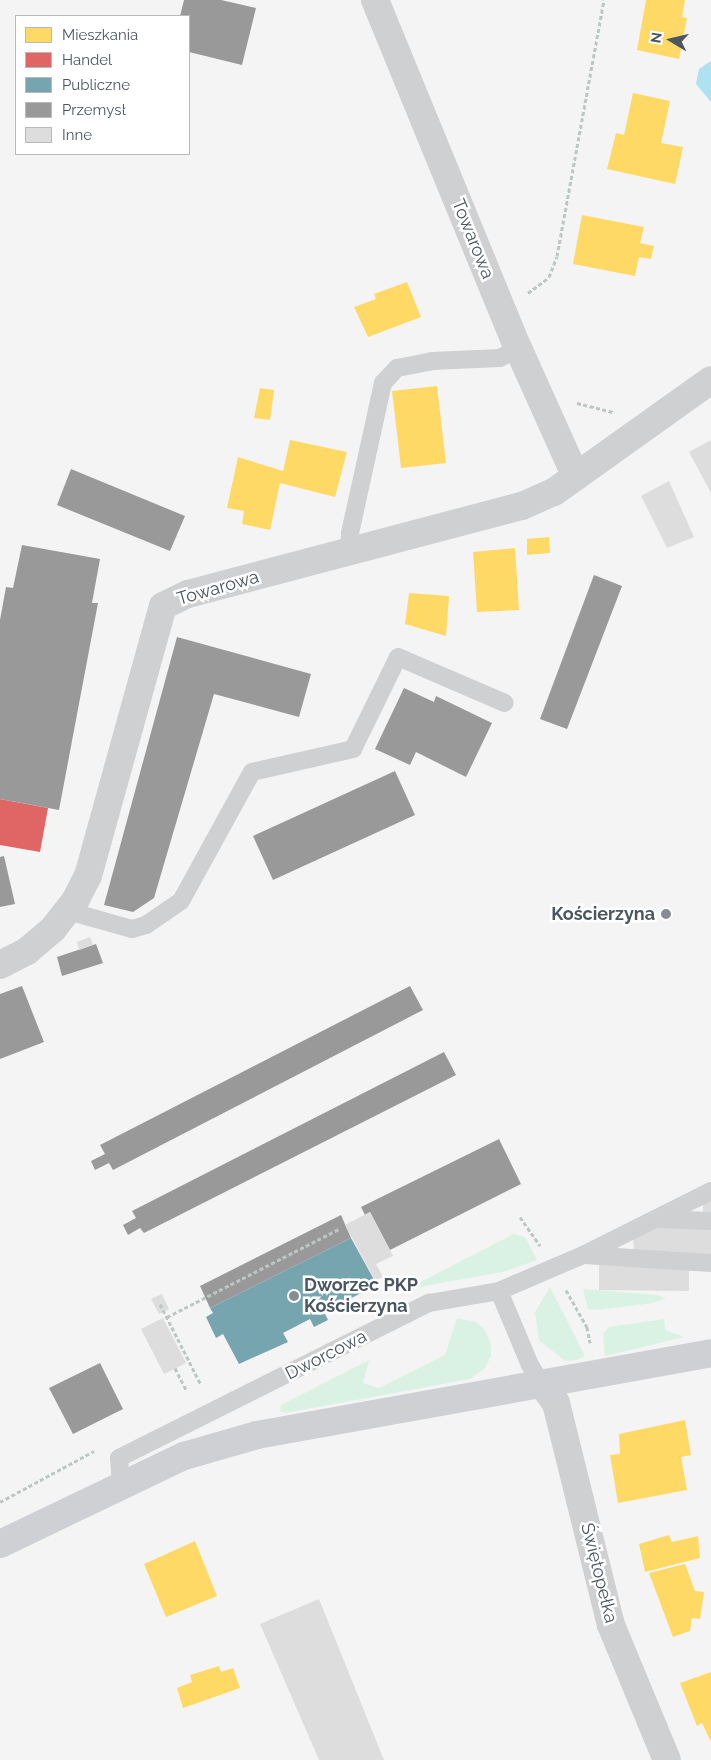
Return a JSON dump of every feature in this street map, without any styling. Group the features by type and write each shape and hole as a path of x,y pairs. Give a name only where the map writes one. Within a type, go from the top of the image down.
{"street":[{"name":"Towarowa","path":"375,0 500,306 576,476"},
{"name":"Towarowa","path":"0,965 36,944 68,911 92,864 163,606 188,594 349,554 522,506 554,492 711,380"},
{"path":"0,1544 184,1456 257,1435 711,1353"},
{"name":"Świętopełka","path":"542,1384 556,1403 610,1625 659,1758"}],"lane":[{"path":"349,554 350,533 383,384 397,368 432,361 500,358 518,348"},
{"path":"68,911 132,929 146,925 181,901 252,772 353,749 398,657 505,703"},
{"path":"542,1384 530,1365 499,1292 583,1255 711,1191"},
{"path":"658,1219 711,1221"},
{"path":"583,1255 711,1263"},
{"name":"Dworcowa","path":"121,1485 119,1458 430,1302 499,1292"}],"path":[{"path":"500,306 533,290 549,277 557,256 604,0"},
{"path":"520,1217 542,1248"},
{"path":"167,1317 341,1228"},
{"path":"562,1282 587,1327 592,1353"},
{"path":"160,1304 200,1383"},
{"path":"175,1368 186,1390"},
{"path":"0,1502 94,1451"}],"green space":[{"path":"514,1234 525,1237 537,1260 502,1272 407,1289"},
{"path":"550,1287 585,1356 577,1360 565,1361 539,1340 535,1312"},
{"path":"583,1289 657,1295 666,1298 653,1303 597,1310 588,1309"},
{"path":"457,1318 476,1322 485,1330 491,1344 491,1356 485,1368 470,1379 285,1413 280,1411 281,1405 369,1360 363,1383 379,1388 445,1355"},
{"path":"664,1319 665,1330 684,1337 605,1356 603,1334 609,1327"}],"water":[{"path":"711,61 711,102 696,84 699,69"}],"building: Mieszkania":[{"path":"646,0 685,0 682,17 687,18 679,59 637,50"},
{"path":"633,93 670,101 661,143 683,147 675,184 607,169 616,133 624,135"},
{"path":"582,215 644,227 640,243 654,246 651,259 639,257 635,276 573,264"},
{"path":"407,282 421,317 368,337 354,307 376,299 374,294"},
{"path":"437,386 446,463 401,468 392,391"},
{"path":"260,388 274,390 270,420 254,418"},
{"path":"290,440 347,452 335,497 280,483 270,530 242,524 244,511 227,508 238,457 283,471"},
{"path":"549,537 550,553 527,555 527,539"},
{"path":"515,548 519,610 477,612 473,552"},
{"path":"409,593 449,596 446,636 405,624"},
{"path":"685,1420 691,1455 681,1457 687,1490 618,1503 610,1455 620,1454 619,1434"},
{"path":"669,1535 672,1542 698,1536 700,1558 645,1572 639,1544"},
{"path":"195,1541 217,1596 166,1617 144,1564"},
{"path":"685,1564 695,1591 704,1592 700,1619 692,1618 690,1631 673,1637 649,1573"},
{"path":"219,1666 221,1672 233,1668 240,1688 183,1708 177,1688 192,1682 190,1675"},
{"path":"711,1672 711,1742 702,1723 697,1726 680,1683"}],"building: Handel":[{"path":"0,799 48,808 40,852 0,845"}],"building: Publiczne":[{"name":"Dworzec PKP Kościerzyna","path":"351,1238 377,1285 324,1312 328,1320 314,1327 310,1319 283,1333 288,1342 239,1364 223,1334 216,1338 206,1317 213,1313 210,1308"}],"building: Przemysł":[{"path":"184,0 221,0 256,8 242,65 190,52 190,15 180,15"},
{"path":"71,469 185,516 170,551 57,505"},
{"path":"22,545 100,559 92,603 98,603 59,810 0,799 0,620 6,587 13,588"},
{"path":"594,575 622,586 567,729 540,719"},
{"path":"177,637 311,674 299,717 214,694 154,898 133,912 104,905"},
{"path":"404,688 434,702 436,696 492,723 466,777 416,752 410,765 375,749"},
{"path":"395,771 415,815 273,880 253,836"},
{"path":"4,856 15,904 0,907 0,857"},
{"path":"96,944 103,963 62,976 57,957"},
{"path":"22,986 44,1042 0,1059 0,994"},
{"path":"410,986 423,1010 113,1170 109,1163 95,1170 91,1161 105,1154 100,1145"},
{"path":"444,1052 456,1075 144,1233 140,1228 128,1235 123,1225 136,1218 132,1211"},
{"path":"499,1139 521,1184 390,1250 370,1212 365,1215 361,1207"},
{"path":"341,1215 351,1238 210,1308 200,1286"},
{"path":"100,1363 123,1409 73,1434 49,1388"}],"building: Inne":[{"path":"711,440 711,493 689,452"},
{"path":"669,481 694,537 667,548 641,496"},
{"path":"90,937 93,945 79,950 77,942"},
{"path":"703,1194 711,1194 711,1263 689,1263 689,1291 599,1290 599,1262 634,1263 633,1228 703,1228"},
{"path":"370,1212 393,1256 376,1264 383,1277 375,1280 345,1225"},
{"path":"162,1294 169,1309 159,1314 151,1299"},
{"path":"163,1318 186,1363 164,1374 141,1329"},
{"path":"319,1599 384,1760 319,1760 260,1624"}],"place":[{"name":"Kościerzyna","path":"666,914"},
{"name":"Dworzec PKP Kościerzyna","path":"294,1296"}]}
